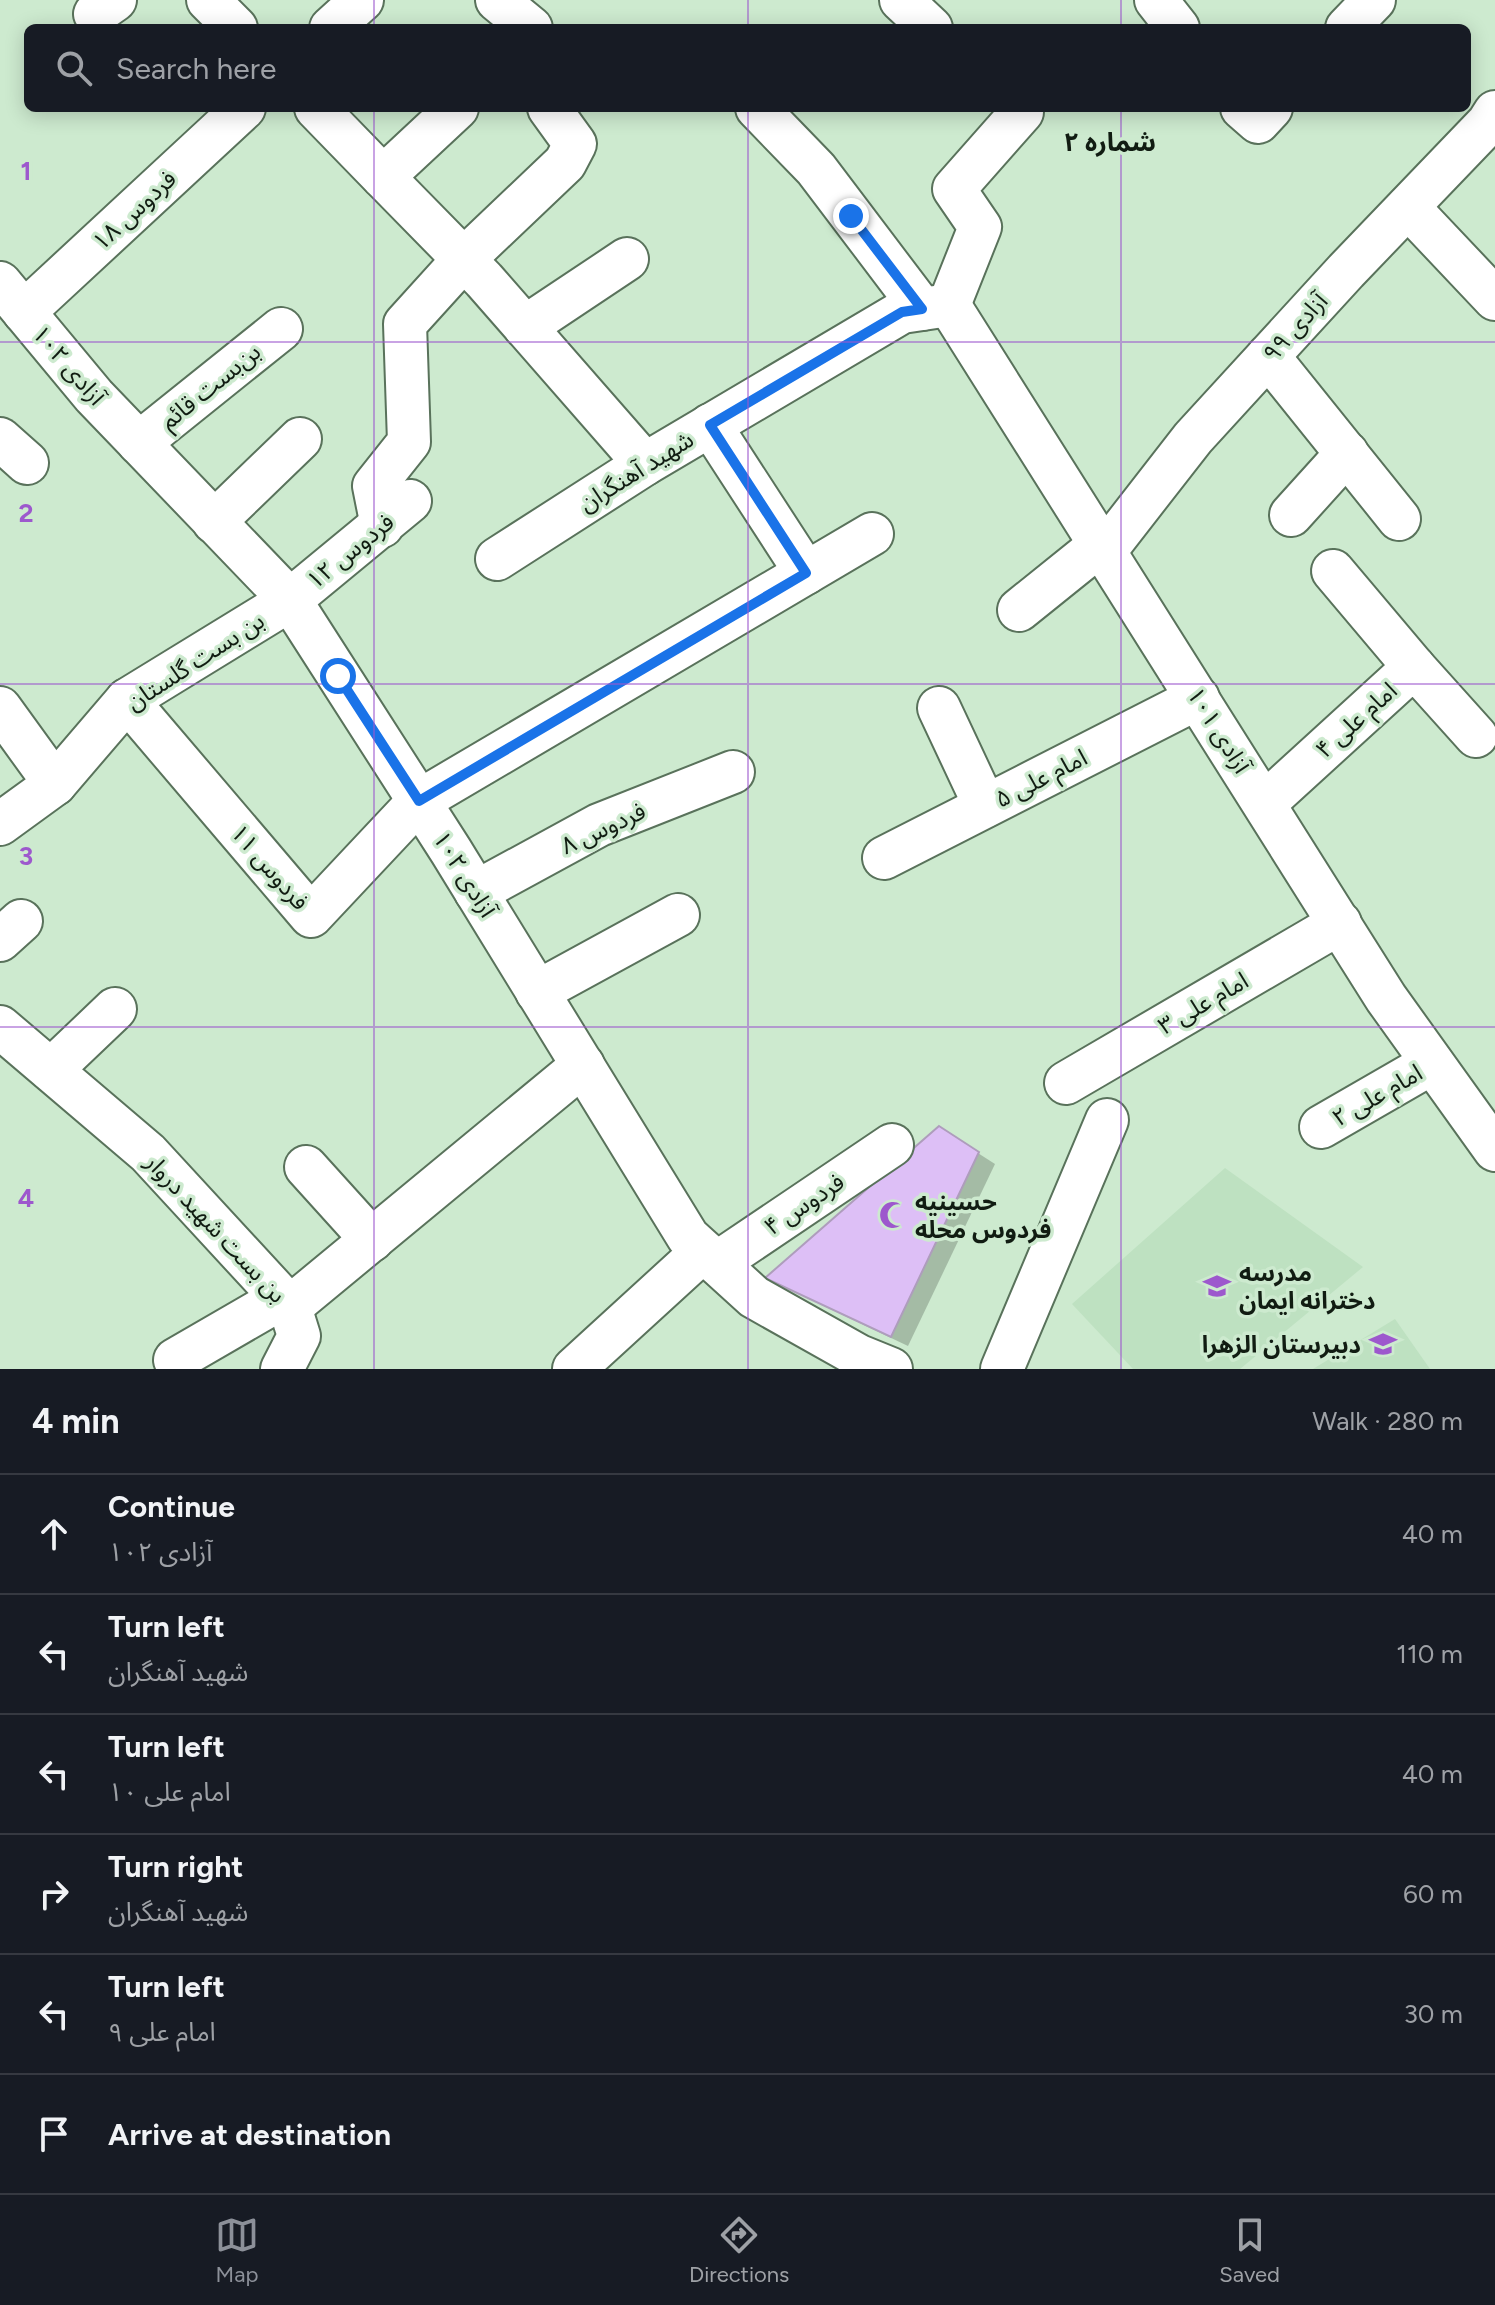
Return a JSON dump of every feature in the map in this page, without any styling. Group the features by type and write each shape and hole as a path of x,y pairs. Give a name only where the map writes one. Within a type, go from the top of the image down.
{"street":[{"path":"208,0 232,24"},
{"path":"335,24 362,0"},
{"path":"497,0 526,24"},
{"path":"901,0 927,24"},
{"path":"1156,0 1175,24"},
{"path":"1351,24 1374,0"},
{"name":"فردوس ۱۸","path":"12,298 239,112"},
{"path":"320,112 525,327 645,464"},
{"path":"383,177 453,112"},
{"path":"463,260 565,163 575,144 552,112"},
{"name":"آزادی ۱۰۱","path":"761,112 816,169 935,307 1103,548 1386,998 1495,1150"},
{"path":"935,307 980,227 954,189 1022,112"},
{"path":"1247,112 1258,122 1267,112"},
{"name":"آزادی ٩٩","path":"1019,610 1103,548 1193,438 1495,112"},
{"path":"1408,207 1495,299"},
{"path":"525,327 627,259"},
{"name":"فردوس ۱۲","path":"290,600 396,513 374,486 409,442 405,324 463,260"},
{"name":"آزادی ۱۰۲","path":"12,298 94,396 290,600 476,892 688,1237 754,1297 859,1356 891,1369"},
{"name":"شهید آهنگران","path":"497,559 645,464 902,312 935,307"},
{"name":"بن‌بست قائم","path":"139,443 281,329"},
{"path":"1268,356 1399,519"},
{"path":"710,425 806,573"},
{"path":"214,522 300,439"},
{"path":"1291,515 1347,453"},
{"path":"419,801 872,534"},
{"path":"1333,571 1414,667"},
{"name":"بن بست گلستان","path":"0,824 55,784 127,700 290,600"},
{"name":"امام علی ۴","path":"1265,803 1414,667 1476,736"},
{"name":"امام علی ۵","path":"884,858 1198,698"},
{"name":"فردوس ۱۱","path":"127,700 311,916 419,801"},
{"path":"0,708 55,784"},
{"path":"939,708 985,806"},
{"name":"فردوس ۸","path":"476,892 599,825 733,772"},
{"path":"537,992 678,915"},
{"name":"امام علی ۳","path":"1066,1083 1340,923"},
{"path":"51,1070 115,1009"},
{"name":"بن بست شهید دروار","path":"0,1027 148,1153 286,1303 372,1240 583,1065"},
{"name":"امام علی ۲","path":"1321,1127 1432,1063"},
{"path":"1002,1369 1107,1120"},
{"name":"فردوس ۴","path":"574,1369 710,1257 892,1145"},
{"path":"306,1167 372,1240"},
{"path":"180,1369 175,1360 286,1303 299,1336 282,1369"}],"shaded area":[{"name":"مدرسه دخترانه ایمان","path":"1225,1168 1363,1267 1240,1369 1133,1369 1072,1304"},
{"name":"دبیرستان الزهرا","path":"1395,1319 1430,1369 1313,1369"}],"building":[{"name":"حسینیه فردوس محله","path":"939,1126 979,1152 891,1337 765,1278"}],"place":[{"name":"حسینیه فردوس محله","path":"893,1215"},
{"name":"مدرسه دخترانه ایمان","path":"1217,1286"},
{"name":"دبیرستان الزهرا","path":"1383,1344"}],"district":[{"name":"شماره ۲","path":"1110,142"}],"route":[{"path":"338,676 419,801 806,573 710,425 902,312 922,309 851,216"}]}
